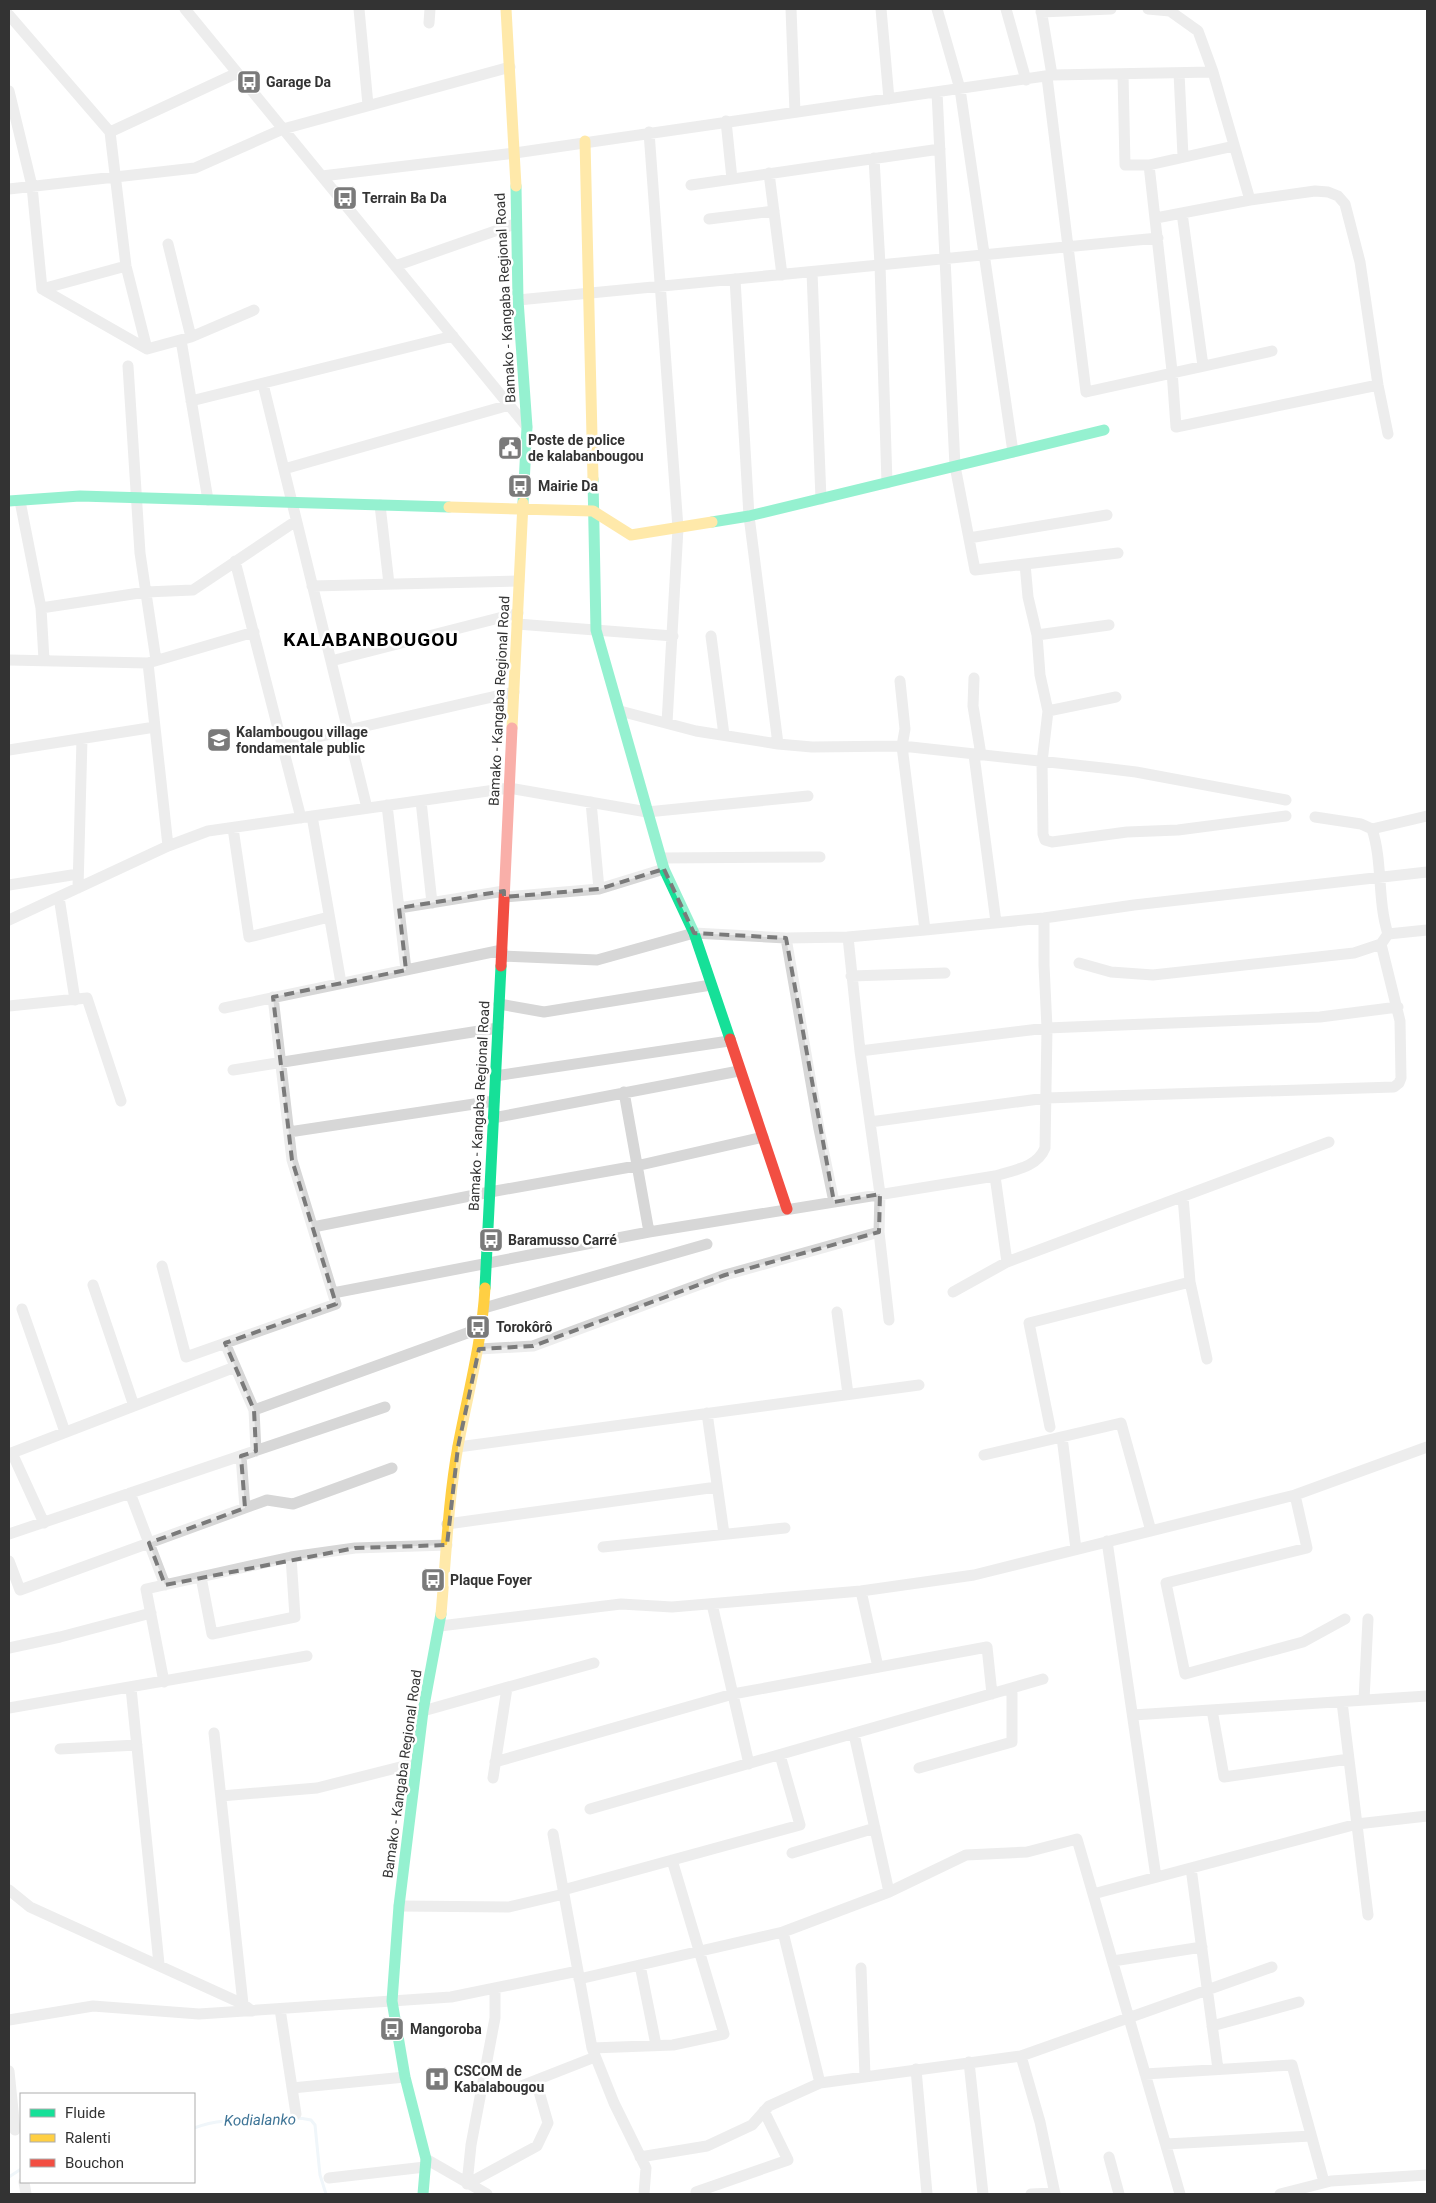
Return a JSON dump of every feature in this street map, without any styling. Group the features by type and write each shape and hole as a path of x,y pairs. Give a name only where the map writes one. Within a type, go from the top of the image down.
{"street":[{"path":"185,9 527,427"},
{"path":"359,9 368,105"},
{"path":"429,22 430,9"},
{"name":"Bamako - Kangaba Regional Road","path":"423,2194 425,2163 405,2077 392,2001 399,1906 416,1763 423,1711 440,1626 447,1524 458,1447 479,1350 484,1308 527,427 518,300 515,153 506,9"},
{"path":"791,9 795,112"},
{"path":"881,9 888,99"},
{"path":"937,9 960,89 1013,452"},
{"path":"1006,9 1026,80"},
{"path":"1111,9 1041,10 1086,392 1172,371 1272,351"},
{"path":"1148,9 1170,11 1198,30 1213,72 1250,200"},
{"path":"9,15 110,132 126,266 147,349"},
{"path":"9,189 195,168 283,129 510,67"},
{"path":"322,176 515,153 585,141 1049,76 1213,72"},
{"path":"110,132 237,73"},
{"path":"1179,73 1184,156"},
{"path":"1123,74 1125,165 1149,165 1234,146"},
{"path":"9,91 32,186 42,289"},
{"path":"937,92 955,466 975,570 1118,553"},
{"path":"726,122 732,179"},
{"path":"649,132 678,528 667,723"},
{"path":"585,141 596,630 662,864 694,933 787,1209"},
{"path":"691,184 940,149"},
{"path":"874,158 880,265 887,483"},
{"path":"1149,165 1172,371 1176,427 1378,385"},
{"path":"769,173 782,274"},
{"path":"1156,218 1314,190 1338,196 1345,204 1360,262 1378,385 1388,434"},
{"path":"709,219 774,211"},
{"path":"1182,213 1203,366"},
{"path":"395,266 515,224"},
{"path":"518,300 1158,238"},
{"path":"168,244 186,338 191,401 208,500"},
{"path":"42,289 126,266"},
{"path":"812,272 821,499"},
{"path":"735,279 749,516 778,744"},
{"path":"42,289 147,349 186,338 254,310"},
{"path":"191,401 453,336"},
{"path":"128,366 136,498 152,662 155,727 168,846"},
{"path":"263,384 367,808"},
{"path":"284,469 509,405"},
{"path":"44,660 40,608 14,501 80,496 593,511 631,535 749,516 1104,430"},
{"path":"380,505 389,584"},
{"path":"969,538 1107,516"},
{"path":"40,608 146,592 193,590 296,520"},
{"path":"235,561 282,745 307,817 330,917 341,983"},
{"path":"1025,564 1040,676 1048,711 1042,762 1043,834 1045,840 1052,842 1127,832 1178,830 1286,816"},
{"path":"312,586 520,581"},
{"path":"331,661 518,618 596,630 673,636"},
{"path":"1036,635 1109,625"},
{"path":"9,660 152,662 254,632"},
{"path":"711,636 724,735"},
{"path":"974,678 973,706 996,922"},
{"path":"900,681 905,730 902,746 926,930"},
{"path":"282,745 514,692"},
{"path":"1048,711 1116,696"},
{"path":"620,711 724,735 778,744 812,748 902,746 1136,772 1286,800"},
{"path":"9,750 155,727"},
{"path":"78,888 82,739"},
{"path":"9,920 168,846 208,831 509,788 647,812 808,796"},
{"path":"421,801 432,903"},
{"path":"591,802 599,889"},
{"path":"387,805 406,970"},
{"path":"1315,817 1361,824 1372,829 1427,816"},
{"path":"233,828 249,938 330,917"},
{"path":"870,1122 1046,1098 1394,1087 1401,1078 1400,1021 1385,939 1375,839 1372,829"},
{"path":"399,908 504,894 599,889 662,864 820,857"},
{"path":"224,1008 406,970 501,953 597,960 694,933 786,938 848,937 1044,918 1134,905 1427,872"},
{"path":"9,885 78,874"},
{"path":"59,897 75,1000"},
{"path":"333,1293 649,1232 995,1176 1030,1165 1041,1158 1045,1148 1047,1028 1044,918"},
{"path":"1079,963 1111,972 1169,975 1354,953 1385,939 1427,930"},
{"path":"848,937 860,1051 880,1194 879,1232 889,1320"},
{"path":"786,938 819,1129 834,1202"},
{"path":"851,976 945,973"},
{"path":"499,1004 544,1012 711,985"},
{"path":"162,1266 186,1357 336,1304 292,1160 273,997"},
{"path":"9,1006 87,998 121,1100"},
{"path":"860,1051 1047,1028 1320,1017 1398,1007"},
{"path":"234,1070 498,1028"},
{"path":"495,1076 730,1040"},
{"path":"493,1118 739,1071"},
{"path":"624,1092 649,1232"},
{"path":"289,1132 494,1101"},
{"path":"313,1227 490,1192 636,1166 763,1137"},
{"path":"953,1292 1007,1262 1328,1142"},
{"path":"995,1176 1007,1262"},
{"path":"1183,1197 1190,1282 1208,1359"},
{"path":"479,1350 533,1346 725,1275 879,1232"},
{"path":"484,1308 707,1244"},
{"path":"1050,1426 1029,1323 1190,1282"},
{"path":"93,1285 134,1406"},
{"path":"22,1309 65,1432"},
{"path":"837,1312 848,1394"},
{"path":"254,1410 481,1328"},
{"path":"225,1343 254,1410 256,1450"},
{"path":"44,1523 11,1453 235,1367"},
{"path":"458,1447 919,1384"},
{"path":"9,1534 385,1407"},
{"path":"707,1413 724,1534"},
{"path":"984,1455 1121,1423 1151,1531"},
{"path":"1062,1437 1076,1549"},
{"path":"440,1626 621,1604 672,1607 862,1592 974,1575 1295,1495 1427,1447"},
{"path":"242,1456 246,1508"},
{"path":"9,1560 20,1590 267,1500 293,1504 392,1468"},
{"path":"447,1524 718,1487"},
{"path":"130,1493 165,1585"},
{"path":"1295,1495 1307,1548 1166,1582 1186,1674 1304,1642 1345,1619"},
{"path":"602,1547 785,1528"},
{"path":"1108,1542 1156,1877"},
{"path":"164,1682 146,1589 291,1557 355,1548 447,1545"},
{"path":"201,1577 212,1634 295,1617 291,1557"},
{"path":"862,1592 878,1667"},
{"path":"712,1604 749,1764"},
{"path":"9,1648 60,1638 151,1613"},
{"path":"1364,1700 1368,1619"},
{"path":"495,1762 733,1694 988,1647 992,1694"},
{"path":"9,1708 307,1656"},
{"path":"423,1711 594,1664"},
{"path":"590,1809 1043,1679"},
{"path":"132,1688 159,1964"},
{"path":"492,1778 507,1688"},
{"path":"919,1768 1012,1742 1012,1688"},
{"path":"1132,1715 1427,1696"},
{"path":"1342,1702 1368,1914"},
{"path":"1212,1710 1224,1777 1349,1759"},
{"path":"214,1734 248,2007"},
{"path":"854,1734 889,1892"},
{"path":"60,1749 137,1745"},
{"path":"399,1906 509,1907 800,1825 780,1755"},
{"path":"221,1796 317,1788 416,1763"},
{"path":"1093,1894 1357,1824 1427,1816"},
{"path":"792,1853 875,1828"},
{"path":"553,1834 594,2052 614,2103 646,2168 644,2194"},
{"path":"9,2020 93,2006 199,2014 248,2007 280,2009 451,1997 494,1988 640,1965 783,1932 889,1892 966,1856 1027,1852 1077,1839 1180,2194"},
{"path":"521,2086 536,2081 594,2052 656,2045 673,2045 724,2034 672,1860"},
{"path":"1191,1868 1218,2069"},
{"path":"9,1890 30,1907 159,1964 248,2007"},
{"path":"783,1932 820,2083"},
{"path":"1113,1961 1202,1946"},
{"path":"640,1965 656,2045"},
{"path":"640,2157 707,2146 752,2125 769,2106 820,2083 1021,2056 1272,1967"},
{"path":"862,1968 865,2076"},
{"path":"467,2184 471,2145 495,2018 494,1988"},
{"path":"1212,2026 1299,2002"},
{"path":"280,2009 296,2114"},
{"path":"1021,2056 1040,2122 1055,2194 1032,2194"},
{"path":"969,2062 983,2194"},
{"path":"1145,2074 1292,2065 1324,2182"},
{"path":"916,2070 927,2194"},
{"path":"9,2071 15,2130"},
{"path":"292,2088 405,2077"},
{"path":"467,2184 537,2146 548,2123 536,2081"},
{"path":"696,2194 696,2192 788,2160 764,2111"},
{"path":"1166,2144 1311,2136"},
{"path":"1109,2157 1118,2194"},
{"path":"329,2178 425,2163 487,2194"},
{"path":"1280,2194 1324,2182 1427,2175"}],"highlighted area":[{"path":"664,869 694,933 786,938 834,1202 880,1194 879,1232 725,1275 533,1346 479,1349 458,1447 447,1545 355,1548 165,1585 149,1543 245,1508 241,1456 256,1451 254,1410 225,1343 336,1304 292,1160 273,997 406,970 399,908 504,891 504,897 599,889"}],"waterway":[{"name":"Kodialanko","path":"195,2128 228,2121 293,2118 311,2120 315,2125 320,2175 326,2194"},
{"name":"Kodialanko","path":"9,2177 20,2170"}],"traffic: fast":[{"path":"516,186 518,300 527,427 523,503"},
{"path":"712,522 749,516 1104,430"},
{"path":"593,479 596,630 664,869 694,933 730,1039"},
{"path":"9,501 80,496 449,507"},
{"path":"485,1288 501,966"},
{"path":"423,2194 426,2159 405,2077 392,2001 399,1906 423,1711 441,1614"}],"traffic: slow":[{"path":"506,9 516,186"},
{"path":"585,141 593,479"},
{"path":"512,728 523,503"},
{"path":"449,507 593,511 631,535 712,522"},
{"path":"441,1614 455,1467 478,1348 485,1288"}],"traffic: jam":[{"path":"501,966 512,728"},
{"path":"730,1039 787,1209"}],"place":[{"name":"Garage Da","path":"249,82"},
{"name":"Terrain Ba Da","path":"345,198"},
{"name":"Poste de police de kalabanbougou","path":"510,448"},
{"name":"Mairie Da","path":"520,486"},
{"name":"Kalambougou village fondamentale public","path":"219,740"},
{"name":"Baramusso Carré","path":"491,1240"},
{"name":"Torokôrô","path":"478,1327"},
{"name":"Plaque Foyer","path":"433,1580"},
{"name":"Mangoroba","path":"392,2029"},
{"name":"CSCOM de Kabalabougou","path":"437,2079"}],"district":[{"name":"KALABANBOUGOU","path":"371,639"}]}
